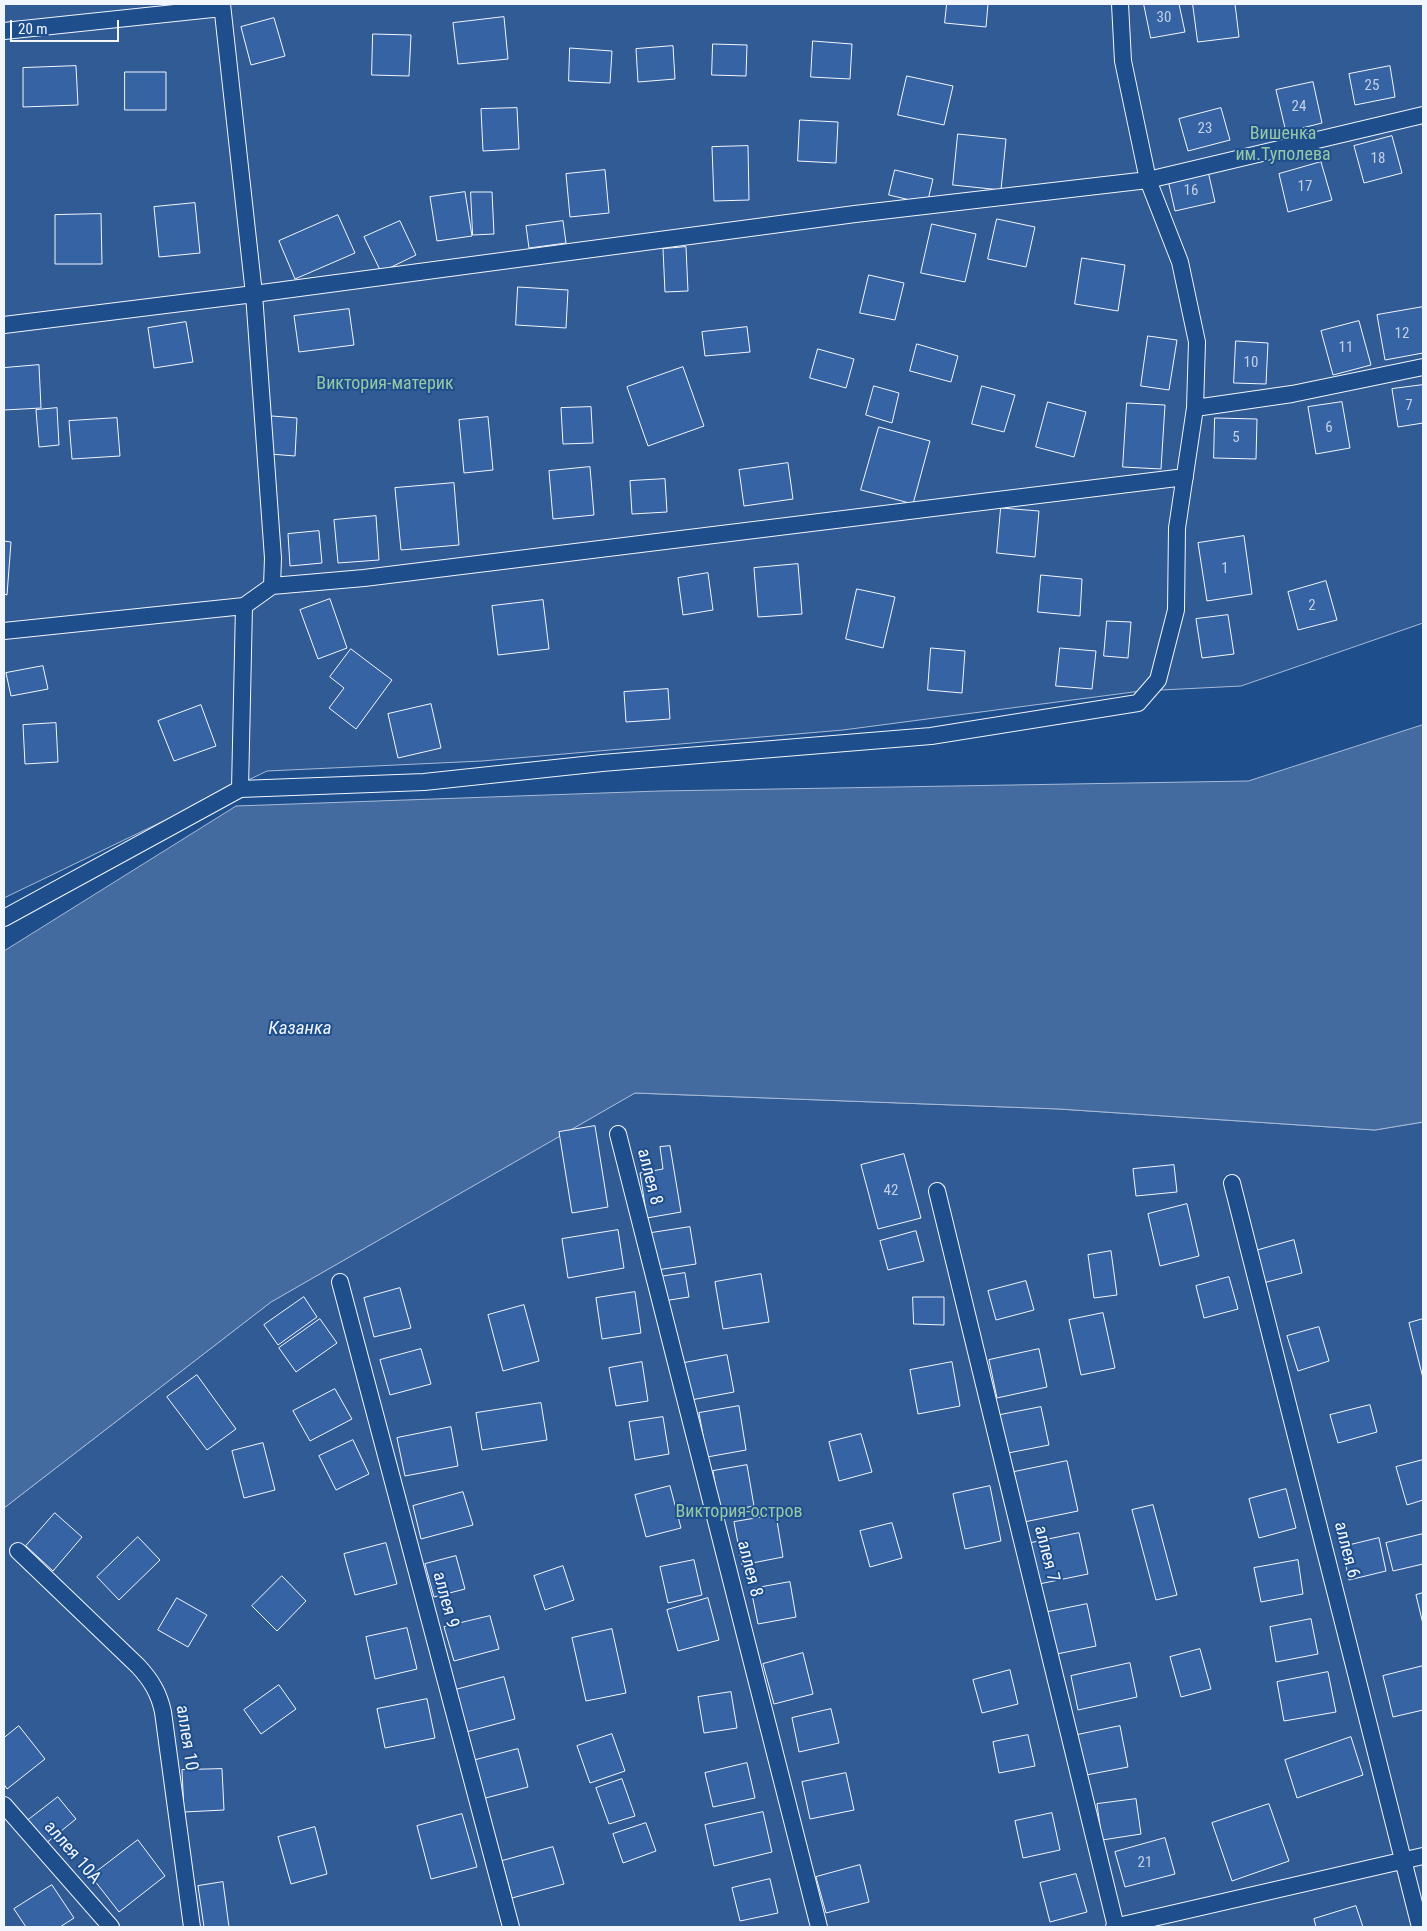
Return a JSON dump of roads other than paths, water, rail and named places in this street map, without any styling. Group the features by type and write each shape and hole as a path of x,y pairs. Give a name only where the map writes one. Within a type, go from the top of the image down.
{"lane":[{"path":"4,918 240,789 424,782 602,763 931,736 1138,703 1158,680 1176,610 1177,528 1195,408 1197,342 1180,262 1148,180 1123,61 1120,4"},
{"path":"4,31 222,6 254,294 273,558 272,586"},
{"path":"4,325 254,294 846,215 1148,180 1423,115"},
{"path":"1195,408 1292,394 1423,367"},
{"path":"4,631 244,606 272,586 384,576 1185,476"},
{"path":"240,789 244,606"},
{"name":"аллея 8","path":"618,1134 819,1927"},
{"name":"аллея 6","path":"1232,1183 1420,1927"},
{"name":"аллея 7","path":"937,1191 1115,1927"},
{"name":"аллея 9","path":"340,1282 511,1927"},
{"name":"аллея 10","path":"18,1551 138,1666 150,1680 160,1698 192,1927"},
{"name":"аллея 10А","path":"4,1805 111,1927"},
{"path":"1115,1927 1423,1856"}],"water":[{"name":"Казанка","path":"1423,725 1423,1122 1375,1130 1059,1109 635,1093 271,1302 4,1508 4,951 236,806 659,791 1248,781"}],"park label":[{"name":"Вишенка им.Туполева","path":"1283,144"},
{"name":"Виктория-материк","path":"385,384"},
{"name":"Виктория-остров","path":"739,1512"}]}
